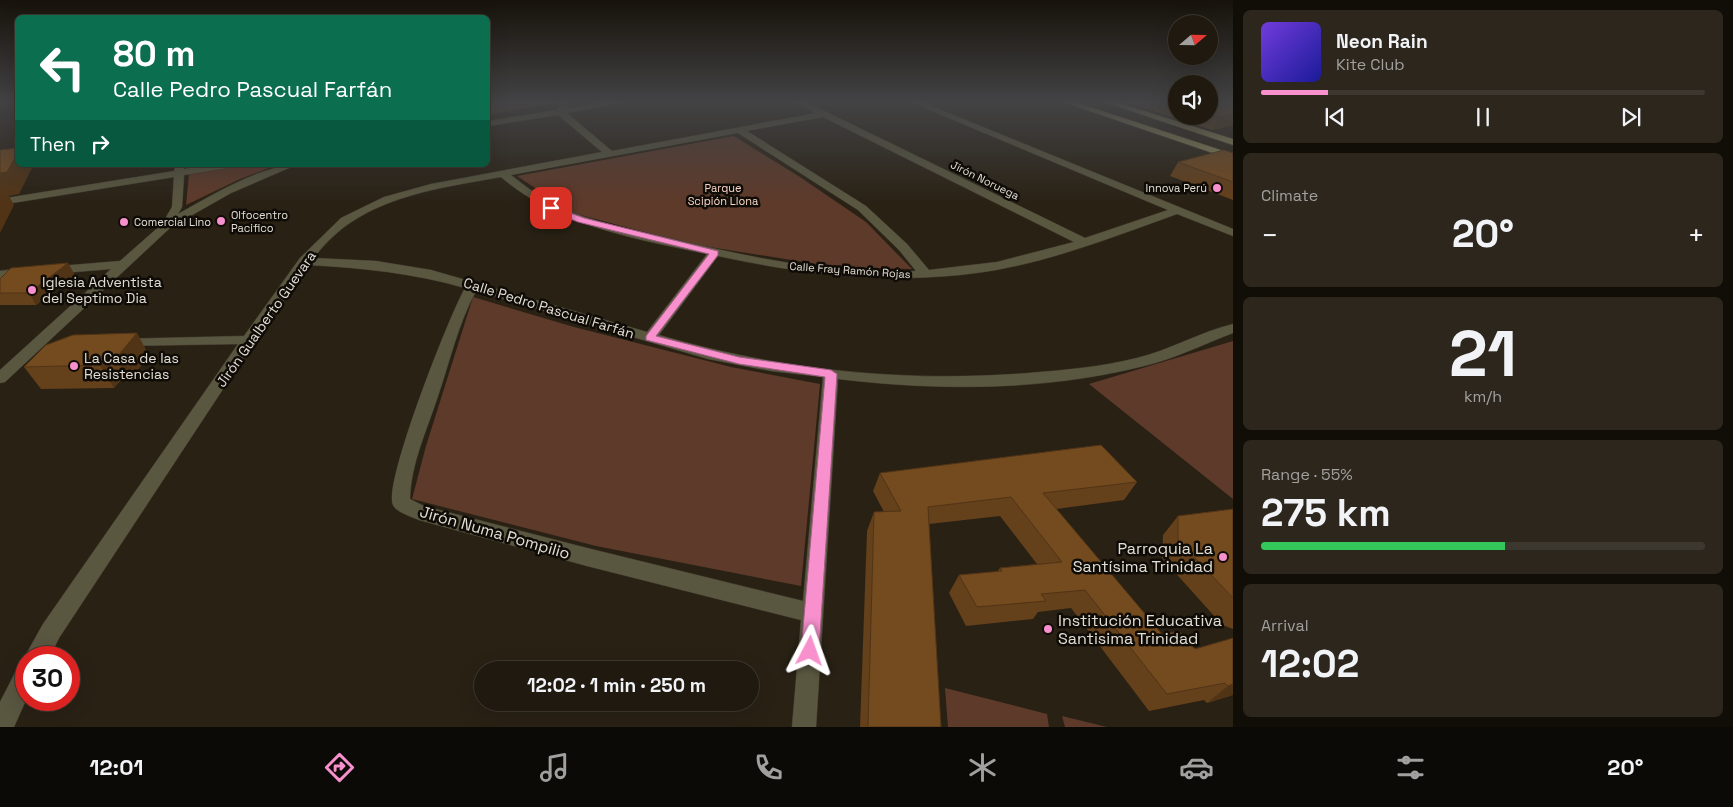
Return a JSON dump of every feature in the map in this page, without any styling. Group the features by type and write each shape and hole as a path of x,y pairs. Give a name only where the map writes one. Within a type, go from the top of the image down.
{"main road":[{"path":"1166,135 1233,157"},
{"path":"1192,135 1233,148"},
{"path":"1211,135 1233,142"}],"street":[{"path":"591,135 609,153"},
{"name":"Jirón Gualberto Guevara","path":"43,646 248,340 304,261 345,220 388,199 434,186 712,135"},
{"path":"748,135 862,208 884,226 926,275"},
{"name":"Jirón Noruega","path":"866,135 1081,241"},
{"path":"995,135 1233,233"},
{"path":"179,170 186,167"},
{"path":"0,195 147,172 208,167"},
{"path":"166,226 227,191 285,167"},
{"path":"0,378 166,226 174,216 177,207 179,170"},
{"path":"0,202 147,172"},
{"name":"Calle Fray Ramón Rojas","path":"503,173 526,193 562,214 714,253 787,266 832,271 926,275 997,266 1178,210"},
{"path":"650,338 714,253"},
{"name":"Calle Pedro Pascual Farfán","path":"304,261 400,268 473,285 650,338 739,361 831,374 932,382 997,381 1064,376 1142,362 1233,328"},
{"path":"0,274 122,265"},
{"name":"Jirón Numa Pompilio","path":"473,285 458,314 419,428 401,486 401,503 419,512 587,557 813,613"},
{"path":"104,342 248,340"},
{"path":"36,344 56,343"},
{"path":"804,727 831,374"},
{"path":"1,727 15,698"}],"green space":[{"name":"Parque Scipión Llona","path":"734,136 800,177 866,222 912,269 835,267 685,243 573,213 517,176"},
{"path":"234,167 272,167 240,179 186,205 189,174"},
{"path":"473,297 574,327 731,367 820,384 801,586 596,546 412,499 426,446"},
{"path":"1233,341 1233,499 1089,384"},
{"path":"945,688 1047,714 1049,727 948,727"},
{"path":"1062,716 1107,727 1065,727"}],"building":[{"path":"15,148 15,157 7,172 0,173 0,150"},
{"path":"1224,150 1233,153 1233,182 1178,162"},
{"path":"68,263 29,293 0,293 0,279 11,268"},
{"path":"137,333 116,358 106,358 100,365 24,367 46,345 73,335"},
{"path":"1101,445 1137,482 1043,493 1162,634 1179,631 1195,649 1233,638 1233,684 1228,686 1225,683 1167,694 1085,590 1041,594 1046,601 977,607 959,575 1002,571 1000,568 1062,562 1011,497 928,507 941,727 868,727 874,512 901,511 880,473"},
{"path":"1233,509 1233,598 1178,540 1178,516"}],"place":[{"name":"Innova Perú","path":"1217,188"},
{"name":"Olfocentro Pacifico","path":"221,221"},
{"name":"Comercial Lino","path":"124,222"},
{"name":"Iglesia Adventista del Septimo Dia","path":"32,290"},
{"name":"La Casa de las Resistencias","path":"74,366"},
{"name":"Parroquia La Santísima Trinidad","path":"1223,557"},
{"name":"Institución Educativa Santisima Trinidad","path":"1048,629"}],"route":[{"path":"551,208 581,220 714,253 650,338 739,361 831,374 810,651"}]}
